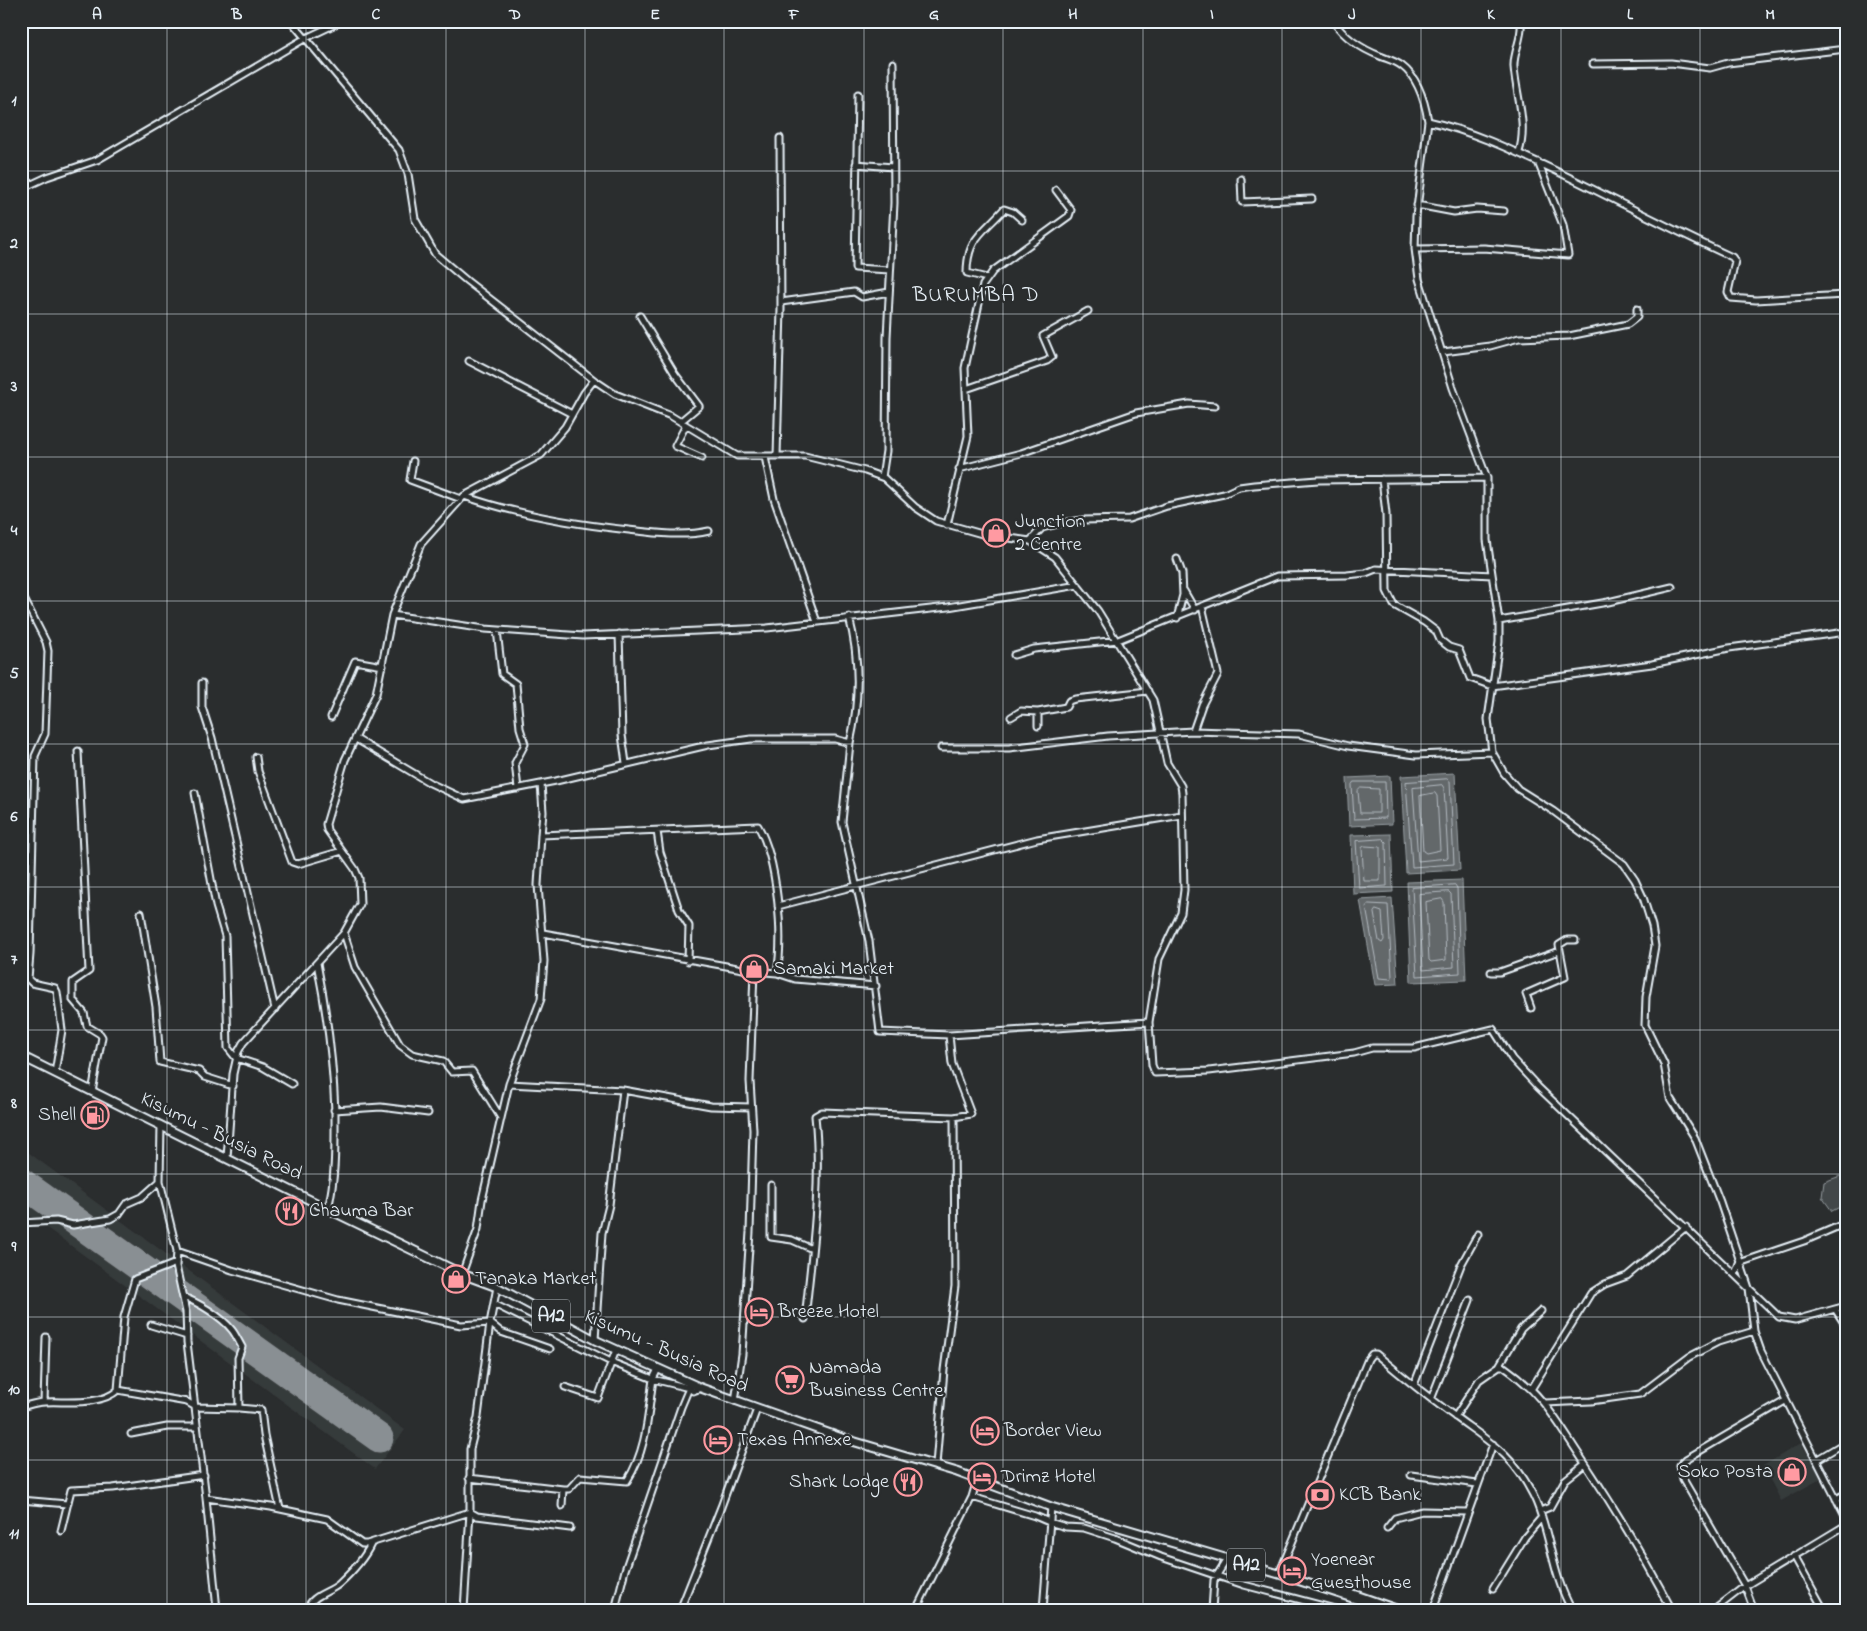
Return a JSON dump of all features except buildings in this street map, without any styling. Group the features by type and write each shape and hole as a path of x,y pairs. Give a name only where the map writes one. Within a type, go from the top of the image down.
{"highway":[{"name":"Kisumu - Busia Road","path":"21,1056 328,1209 462,1274 497,1287 595,1340 701,1388 842,1438 936,1465 1051,1507 1227,1559"},
{"name":"A12","path":"1227,1559 1389,1610"}],"street":[{"path":"291,21 304,39 399,150 408,174 415,219 435,254 466,281 594,380 615,394 657,409 681,421 737,456 806,456 882,477 915,507 947,525 982,534 1030,541 1055,557 1078,585 1118,640 1153,700 1167,763 1181,786 1184,890 1181,913 1159,959 1149,1022 1153,1072 1159,1074 1209,1071 1354,1053 1372,1048 1414,1048 1493,1029 1512,1059 1538,1086 1779,1317 1786,1319 1809,1318 1846,1306"},
{"path":"21,189 47,177 97,160 304,39 342,21"},
{"path":"1333,21 1353,42 1368,51 1400,64 1411,74 1423,100 1428,121 1417,205 1415,249 1419,279 1453,388 1487,478 1487,540 1499,621 1499,642 1488,719 1492,752 1504,773 1518,789 1552,811 1624,864 1635,880 1652,926 1654,946 1646,997 1645,1025 1664,1064 1670,1098 1696,1138 1704,1158 1749,1288 1754,1331 1760,1351 1846,1518"},
{"path":"1519,152 1522,122 1514,69 1521,39 1521,21"},
{"path":"1593,64 1671,63 1712,68 1757,58 1846,49"},
{"path":"882,477 886,451 893,167 893,63"},
{"path":"858,94 855,268 890,270"},
{"path":"1428,121 1448,126 1519,152 1734,258 1728,292 1732,298 1756,300 1846,295"},
{"path":"777,456 781,302 780,138"},
{"path":"1415,249 1468,247 1568,255 1563,225 1538,162"},
{"path":"856,164 893,167"},
{"path":"1241,179 1242,202 1312,200"},
{"path":"947,525 968,436 965,368 983,285 987,278 1030,242 1069,216 1070,210 1056,190"},
{"path":"1417,205 1454,212 1478,209 1504,211"},
{"path":"987,278 967,273 968,254 975,240 1004,209 1013,212 1022,220"},
{"path":"781,302 854,292 862,297 889,292"},
{"path":"1443,352 1490,346 1513,339 1569,336 1628,324 1637,317 1638,309"},
{"path":"966,389 1046,361 1052,357 1043,336 1088,310"},
{"path":"640,316 675,374 699,406 681,421"},
{"path":"469,361 572,414"},
{"path":"227,1158 236,1058 243,1043 344,933 360,904 360,891 355,869 327,830 326,824 345,760 376,694 392,616 422,544 462,497 541,455 554,442 594,380"},
{"path":"959,469 1044,446 1079,431 1136,413 1189,404 1215,406"},
{"path":"686,425 675,446 702,458"},
{"path":"765,457 774,499 817,622"},
{"path":"413,461 410,480 519,514 567,523 680,534 709,531"},
{"path":"1030,541 1042,528 1083,520 1130,519 1167,506 1224,494 1239,487 1318,480 1487,478"},
{"path":"1382,479 1388,591 1394,605 1436,631 1440,640 1449,647 1459,650 1470,678 1492,686 1652,664 1729,648 1846,632"},
{"path":"1177,559 1182,573 1183,595 1177,618"},
{"path":"1014,655 1034,649 1118,640 1177,618 1277,576 1338,575 1366,573 1376,569 1492,575"},
{"path":"392,616 497,630 583,636 767,628 948,607 1078,585"},
{"path":"1182,586 1185,595 1195,610"},
{"path":"1499,621 1608,602 1672,587"},
{"path":"21,593 46,642 48,651 45,734 35,756 28,979 32,983 55,988 57,992 62,1030 55,1073"},
{"path":"1192,731 1202,705 1218,674 1202,606"},
{"path":"849,617 855,641 858,668 858,708 850,743 842,822 858,888 876,986 880,1032 949,1035 1149,1022"},
{"path":"497,630 502,674 516,684 520,728 525,739 524,750 515,764 518,788"},
{"path":"619,634 622,735 626,763"},
{"path":"331,716 355,661 383,666"},
{"path":"202,683 202,708 212,738 275,1009"},
{"path":"1011,717 1021,711 1038,712 1066,707 1068,701 1075,699 1148,691"},
{"path":"1038,712 1038,726"},
{"path":"941,748 1009,748 1160,732 1192,731 1299,734 1348,746 1416,755 1492,752"},
{"path":"356,739 461,799 541,784 708,745 751,739 835,739 850,743"},
{"path":"78,751 89,971 73,982 73,1000 84,1013 87,1026 102,1037 92,1092"},
{"path":"256,757 258,771 292,862 298,864 342,852"},
{"path":"462,1274 478,1229 482,1200 509,1084 541,999 544,982 538,885 543,812 541,784"},
{"path":"194,793 216,906 225,936 228,1048 236,1058 263,1067 292,1084"},
{"path":"778,906 858,888 1029,841 1182,816"},
{"path":"541,835 758,826 765,838 778,906 777,973"},
{"path":"657,831 660,852 679,910 689,926 688,960"},
{"path":"141,913 156,1007 160,1062 199,1071 205,1078 233,1086"},
{"path":"344,933 355,967 400,1045 412,1054 443,1061 452,1072 472,1071 501,1118"},
{"path":"542,933 688,960 777,973 795,979 876,986"},
{"path":"1530,1008 1526,994 1565,976 1559,945 1567,940 1574,940"},
{"path":"1491,972 1500,972 1559,951"},
{"path":"317,963 330,1040 334,1110 335,1182 328,1209"},
{"path":"736,1401 742,1354 749,1242 753,1130 751,1106 754,971"},
{"path":"805,1319 812,1249 815,1116 817,1114 848,1113 954,1117 972,1112 952,1064 949,1035"},
{"path":"509,1084 623,1090 711,1106 751,1106"},
{"path":"595,1340 602,1233 609,1206 623,1090"},
{"path":"334,1110 381,1107 428,1113"},
{"path":"936,1465 943,1378 955,1286 954,1117"},
{"path":"161,1125 160,1181 177,1251 176,1263 183,1297 196,1407 217,1610"},
{"path":"21,1223 56,1222 73,1225 110,1219 119,1214 126,1204 142,1197 160,1181"},
{"path":"771,1185 771,1237 792,1240 812,1249"},
{"path":"1739,1263 1804,1241 1846,1223"},
{"path":"1532,1388 1591,1293 1605,1284 1627,1276 1686,1227"},
{"path":"1414,1385 1461,1265 1478,1234"},
{"path":"177,1251 232,1270 338,1300 461,1325 490,1323 501,1332 550,1349"},
{"path":"21,1407 44,1402 91,1401 112,1395 118,1390 124,1317 135,1279 176,1263"},
{"path":"1735,1274 1739,1263"},
{"path":"464,1610 470,1512 470,1449 478,1417 490,1323 497,1287"},
{"path":"183,1297 200,1306 225,1324 232,1330 242,1347 238,1358 239,1408"},
{"path":"1432,1397 1470,1300"},
{"path":"494,1304 611,1362 653,1379 689,1388 693,1391 701,1388"},
{"path":"1835,1309 1846,1326"},
{"path":"1456,1417 1479,1380 1499,1366 1521,1329 1542,1310"},
{"path":"152,1325 187,1336"},
{"path":"1545,1403 1591,1401 1640,1394 1689,1357 1718,1342 1754,1331"},
{"path":"44,1402 46,1337"},
{"path":"565,1387 598,1398 616,1350"},
{"path":"1279,1574 1372,1354 1376,1354 1414,1385 1504,1452 1520,1472 1541,1514 1560,1584 1572,1610"},
{"path":"1499,1366 1503,1366 1532,1388 1545,1403 1614,1507 1672,1610"},
{"path":"469,1478 562,1489 569,1489 574,1481 580,1477 627,1481 635,1467 644,1443 653,1379 658,1369"},
{"path":"615,1610 625,1570 654,1488 668,1439 689,1388"},
{"path":"118,1390 187,1402 196,1407 261,1410 264,1435 280,1509"},
{"path":"1754,1610 1744,1586 1683,1479 1680,1465 1686,1459 1785,1401"},
{"path":"680,1610 757,1409"},
{"path":"131,1434 167,1427 197,1427"},
{"path":"1816,1460 1846,1442"},
{"path":"1432,1610 1493,1444"},
{"path":"1493,1589 1525,1537 1541,1514 1550,1507 1565,1480 1585,1464"},
{"path":"61,1530 71,1490 78,1488 113,1488 204,1475"},
{"path":"1411,1475 1477,1484"},
{"path":"916,1610 972,1497 977,1480"},
{"path":"562,1489 562,1506"},
{"path":"1836,1499 1846,1494"},
{"path":"972,1497 1066,1527 1084,1528 1116,1538 1161,1557 1216,1576 1339,1610"},
{"path":"206,1498 280,1509 334,1521 362,1544 372,1544 470,1512 477,1516 570,1528"},
{"path":"21,1500 67,1504"},
{"path":"1043,1610 1051,1507"},
{"path":"1387,1528 1394,1518 1422,1511 1467,1512"},
{"path":"1714,1610 1744,1586 1846,1525"},
{"path":"307,1610 312,1599 340,1583 366,1555 372,1544"},
{"path":"1794,1556 1824,1610"},
{"path":"1204,1610 1211,1608 1211,1595 1216,1576 1227,1559"},
{"path":"1325,1589 1327,1586 1333,1586 1402,1610"}],"shaded area":[{"path":"21,1147 405,1430 375,1469 21,1209"},
{"path":"1846,1174 1846,1204 1832,1211 1822,1197 1824,1182"},
{"name":"Soko Posta","path":"1801,1443 1822,1478 1781,1501 1763,1466"}],"water":[{"path":"1455,773 1460,870 1406,873 1401,776"},
{"path":"1390,776 1392,824 1349,826 1347,778"},
{"path":"1391,834 1393,892 1353,894 1351,835"},
{"path":"1462,880 1466,980 1411,982 1407,882"},
{"path":"1392,898 1398,984 1375,985 1360,900"}],"runway":[{"path":"21,1182 379,1438"}],"place":[{"name":"Junction 2 Centre","path":"996,533"},
{"name":"Samaki Market","path":"754,969"},
{"name":"Shell","path":"95,1115"},
{"name":"Chauma Bar","path":"290,1211"},
{"name":"Tanaka Market","path":"456,1279"},
{"name":"Breeze Hotel","path":"759,1312"},
{"name":"Namada Business Centre","path":"790,1380"},
{"name":"Border View","path":"985,1431"},
{"name":"Texas Annexe","path":"718,1440"},
{"name":"Soko Posta","path":"1792,1472"},
{"name":"Drimz Hotel","path":"982,1477"},
{"name":"Shark Lodge","path":"908,1482"},
{"name":"KCB Bank","path":"1320,1495"},
{"name":"Yoenear Guesthouse","path":"1292,1571"}],"district":[{"name":"BURUMBA D","path":"976,296"}]}
